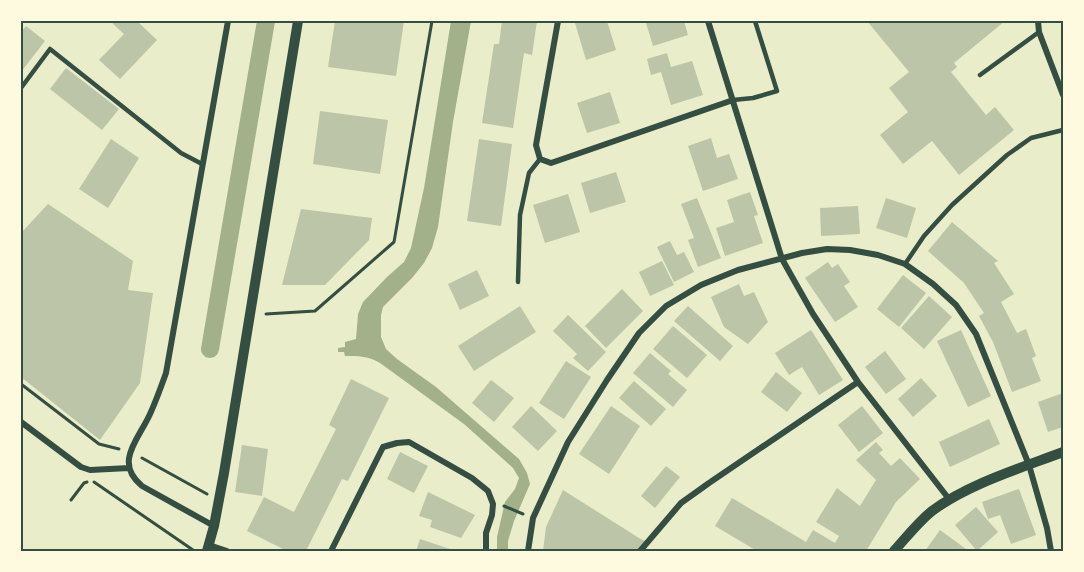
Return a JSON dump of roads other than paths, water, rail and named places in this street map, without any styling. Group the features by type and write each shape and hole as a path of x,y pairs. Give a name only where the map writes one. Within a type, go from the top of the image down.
{"street":[{"path":"214,526 142,486 134,479 129,468 130,452 150,415 166,373 228,21"},
{"path":"227,551 208,548 224,473 298,21"},
{"path":"558,21 536,145 540,159 551,164 733,100"},
{"path":"708,21 782,259 813,314 858,382 949,499"},
{"path":"1038,21 1039,32 1063,95"},
{"path":"528,551 533,518 568,442 639,333 666,306 701,285 738,270 802,253 827,249 878,255 905,264 933,284 956,305 976,334 1029,465 1047,528 1051,551"},
{"path":"640,551 681,503 858,382"},
{"path":"21,422 81,468 90,470 129,468"},
{"path":"332,551 383,447 409,442 472,478 488,491 493,504 486,533 486,551"},
{"path":"894,551 930,513 949,499 1063,452"}],"lane":[{"path":"733,100 753,98 777,91 755,21"},
{"path":"981,75 1039,32"},
{"path":"21,88 50,49 181,153 202,164"},
{"path":"905,264 924,236 952,205 1007,155 1031,138 1063,130"},
{"path":"518,282 520,215 529,173 540,159"}],"waterway":[{"path":"210,349 266,21"}]}
